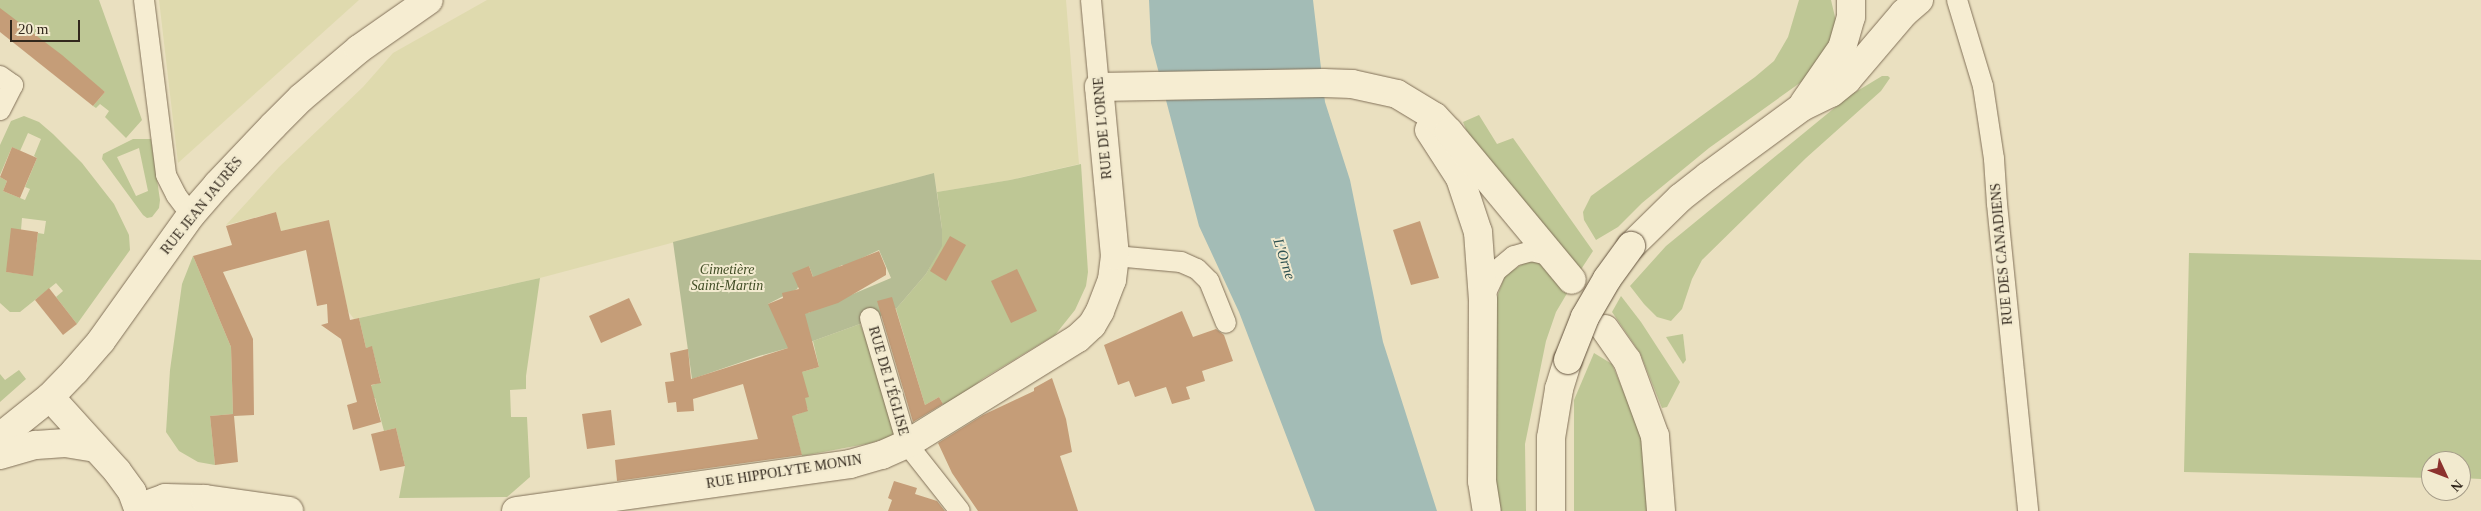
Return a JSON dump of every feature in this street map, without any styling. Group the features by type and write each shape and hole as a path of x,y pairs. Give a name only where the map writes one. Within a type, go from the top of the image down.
{"street":[{"path":"144,0 166,175 176,195 191,215"},
{"name":"RUE JEAN JAURÈS","path":"0,437 50,396 101,341 191,215 233,166 301,98 359,49 429,0"},
{"name":"RUE DE L'ORNE","path":"1091,0 1115,256"},
{"path":"1802,107 1842,48 1851,17 1851,0"},
{"path":"1551,511 1551,438 1559,389 1585,317 1607,278 1631,246 1680,198 1802,107 1831,93 1848,80 1904,13 1919,0"},
{"name":"RUE DES CANADIENS","path":"1957,0 1983,86 1994,159 2028,511"},
{"path":"0,76 13,85 0,110"},
{"path":"1099,87 1323,83 1380,89 1410,102 1435,117 1450,132 1572,280"},
{"path":"1410,102 1460,178 1478,232 1482,300 1480,439 1482,481 1487,511"},
{"path":"1482,300 1496,271 1514,256 1531,251 1553,256"},
{"path":"1115,256 1181,262 1197,269 1209,281 1226,323"},
{"name":"RUE HIPPOLYTE MONIN","path":"516,511 565,507 850,464 882,455 907,444 1078,338 1092,325 1100,311 1112,280 1115,256"},
{"name":"RUE DE L'ÉGLISE","path":"870,318 907,444"},
{"path":"1605,329 1627,360 1655,436 1661,511"},
{"path":"50,396 132,492 138,509 165,498 205,499 289,511"},
{"path":"0,455 36,445 65,443 96,448"},
{"path":"907,444 960,511"}],"shaded area":[{"path":"159,0 359,0 178,163"},
{"path":"487,0 1066,0 1079,164 1010,180 937,192 934,173 540,278 354,319 348,311 329,220 281,231 276,212 226,225 279,167 363,87 393,53"}],"green space":[{"path":"0,0 99,0 142,120 126,138 105,117 109,111 100,104 96,108 93,106 105,92 0,19"},
{"path":"1799,0 1831,0 1835,17 1840,25 1834,41 1804,80 1709,148 1642,203 1618,227 1596,240 1584,220 1583,212 1591,196 1755,77 1774,61 1788,37"},
{"path":"1882,76 1890,78 1881,91 1806,158 1702,260 1692,279 1682,309 1671,321 1657,317 1630,286 1666,246 1849,96"},
{"path":"1479,115 1497,144 1513,138 1593,251 1578,274 1472,144 1463,122"},
{"path":"24,116 39,122 53,134 82,163 114,204 129,235 130,250 77,324 56,297 63,291 56,283 20,312 10,312 0,303 0,177 7,181 3,191 25,200 30,189 25,187 37,158 34,156 41,139 28,133 20,151 12,147 0,175 0,145 11,121","holes":["22,218 46,221 44,234 38,233 34,264 30,275 6,272 21,230"]},
{"path":"133,139 151,139 160,200 159,208 152,217 147,218 143,215 102,159 103,154","holes":["139,148 148,191 136,196 117,157"]},
{"path":"1081,164 1088,272 1086,286 1075,310 1055,335 984,378 951,403 944,406 939,397 925,405 896,309 926,274 941,246 942,229 937,192 1010,180"},
{"name":"Cimetière Saint-Martin","path":"934,173 942,229 942,246 926,274 896,309 894,307 881,316 864,320 860,324 813,341 759,356 692,379 673,242","holes":["879,250 891,278 808,313 768,304 797,289 809,266 815,282 842,265 845,266"]},
{"path":"2189,253 2481,260 2481,479 2471,478 2471,451 2421,451 2421,478 2184,472"},
{"path":"193,256 231,347 233,414 210,416 215,465 198,462 179,451 166,432 170,370 182,284"},
{"path":"1531,259 1545,264 1569,290 1556,312 1546,341 1525,444 1526,511 1496,511 1492,483 1493,308 1505,275"},
{"path":"540,278 526,376 526,389 510,390 511,417 527,417 530,477 507,497 399,498 405,466 396,428 384,431 375,398 373,398 370,386 381,382 372,347 366,348 359,318"},
{"path":"1621,296 1641,322 1680,382 1667,407 1662,408 1640,353 1612,312"},
{"path":"860,324 876,364 895,435 871,443 802,456 791,413 796,415 808,410 803,398 802,372 819,367 813,341"},
{"path":"1683,334 1686,360 1683,364 1666,337"},
{"path":"1594,353 1612,364 1645,443 1649,511 1574,511 1574,400"},
{"path":"19,370 26,379 0,402 0,374 5,380"}],"water":[{"name":"L'Orne","path":"1149,0 1313,0 1325,102 1350,180 1383,342 1437,511 1315,511 1239,312 1199,226 1151,43"}],"building":[{"path":"0,8 62,55 105,92 93,106 0,32"},
{"path":"12,147 37,158 20,198 3,191 7,181 0,177"},
{"path":"276,212 281,231 329,220 350,320 359,318 366,348 372,346 381,383 371,385 381,422 353,430 347,405 357,402 341,339 321,325 328,323 327,304 317,306 306,250 223,272 253,339 254,415 234,416 238,462 215,465 210,416 233,414 231,347 193,256 232,245 226,226"},
{"path":"1420,221 1439,278 1411,285 1393,230"},
{"path":"11,228 38,232 33,276 6,272"},
{"path":"950,236 966,245 946,281 930,271"},
{"path":"879,251 886,268 886,275 838,303 805,314 819,367 802,372 809,397 805,398 808,411 792,416 802,455 617,481 615,460 758,439 743,384 693,399 694,411 677,412 676,402 668,403 665,382 674,381 670,353 688,349 691,379 788,348 768,304 783,298 782,293 799,289 792,273 809,266 813,277"},
{"path":"1017,269 1037,311 1011,323 991,281"},
{"path":"49,288 77,324 63,335 35,300"},
{"path":"892,297 925,405 939,397 943,404 913,422 877,301"},
{"path":"629,298 642,325 601,343 589,316"},
{"path":"1182,311 1193,337 1216,329 1224,335 1233,361 1202,371 1205,381 1186,387 1190,399 1172,404 1166,387 1135,397 1129,381 1118,385 1104,345"},
{"path":"1052,378 1066,419 1072,452 1060,456 1078,511 978,511 952,473 938,443 983,415 1034,391 1034,388"},
{"path":"611,410 615,445 587,449 582,414"},
{"path":"396,428 405,466 380,471 371,434"},
{"path":"894,481 917,488 915,494 937,501 945,511 888,511 892,500 888,498"}]}
